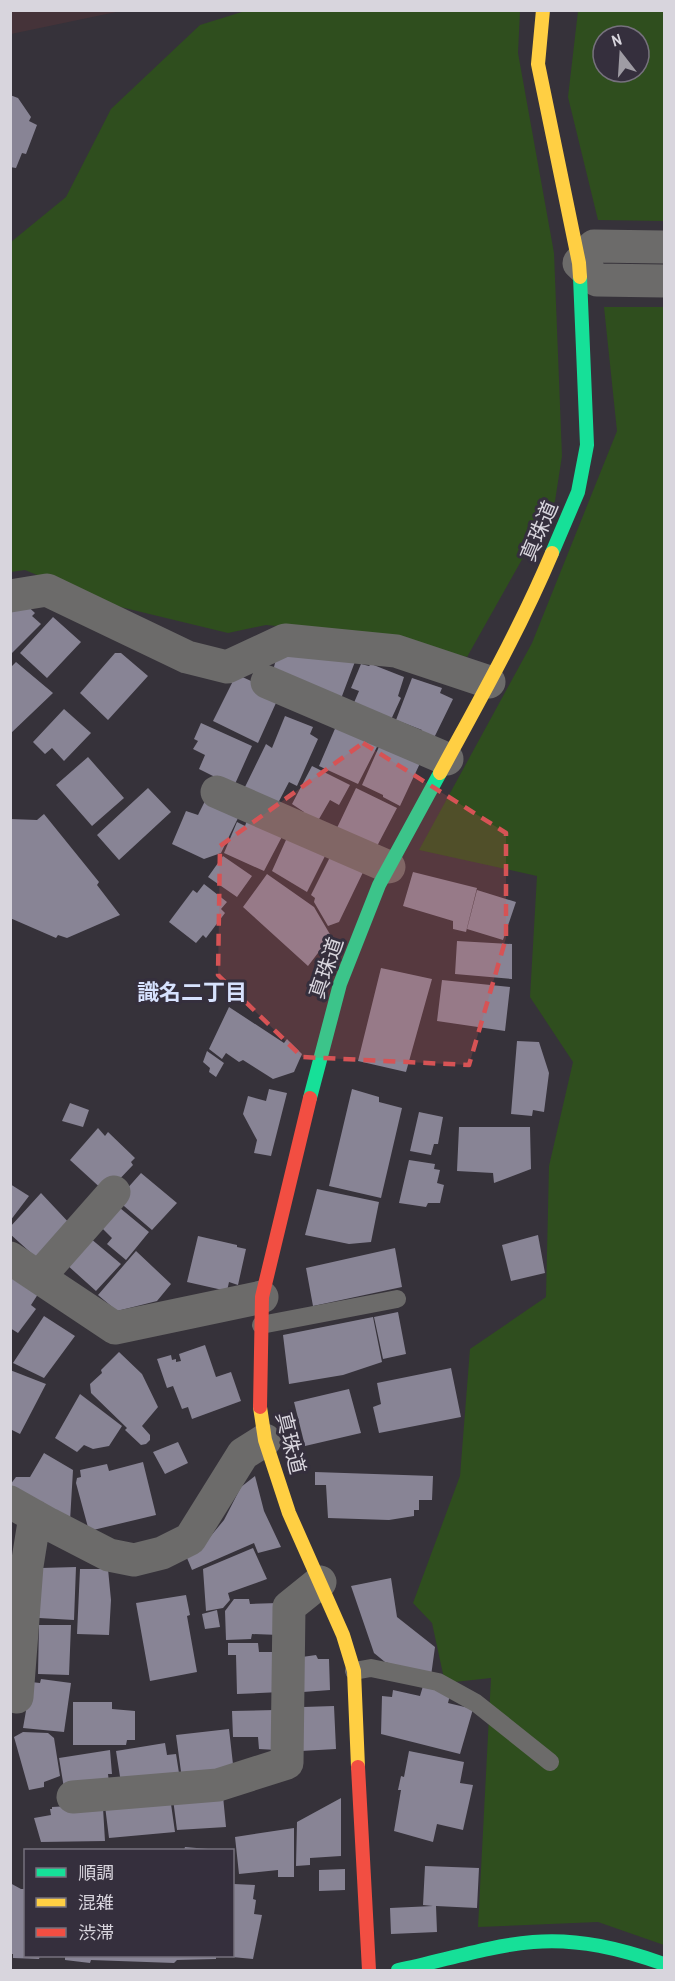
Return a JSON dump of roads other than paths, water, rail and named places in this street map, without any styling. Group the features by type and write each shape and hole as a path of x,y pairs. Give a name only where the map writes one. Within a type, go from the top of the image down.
{"street":[{"name":"真珠道","path":"369,1971 354,1671 343,1635 289,1513 265,1440 260,1404 262,1311 312,1088 340,984 379,885 489,682 540,582 578,492 587,445 579,263 538,64 543,10"},
{"path":"664,247 594,246 579,263 597,280 664,281"},
{"path":"10,596 47,590 186,657 227,667 285,640 396,651 489,682"},
{"path":"267,682 447,759"},
{"path":"217,792 389,867"},
{"path":"39,1277 114,1192"},
{"path":"10,1258 115,1328 262,1311"},
{"path":"23,1509 109,1555 134,1560 162,1553 190,1539 243,1454 265,1440"},
{"path":"17,1696 27,1566 23,1509"},
{"path":"73,1797 219,1785 287,1763 289,1607 320,1582"},
{"path":"398,1971 460,1955 517,1944 560,1941 632,1952 664,1964"}],"lane":[{"path":"262,1311 397,1299"},
{"path":"354,1671 370,1668 438,1682 476,1703 550,1762"}],"district":[{"name":"識名二丁目","path":"192,992"}]}
